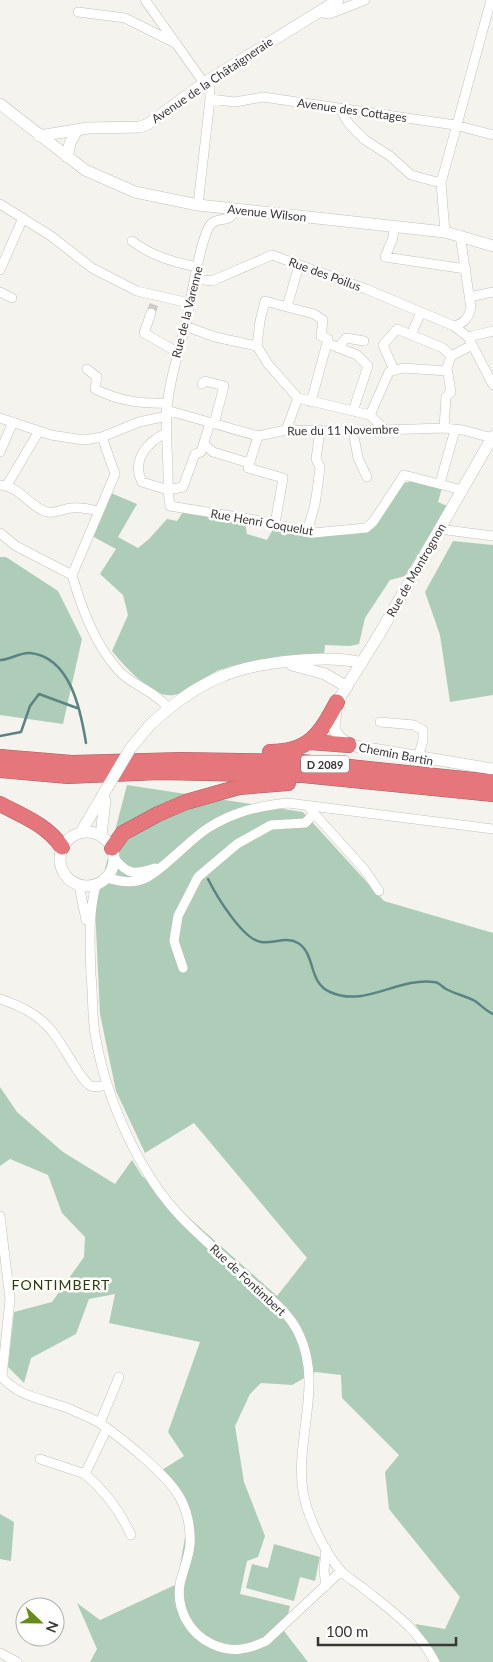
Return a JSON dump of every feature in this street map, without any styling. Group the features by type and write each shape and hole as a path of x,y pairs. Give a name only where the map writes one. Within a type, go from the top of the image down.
{"highway":[{"path":"181,760 212,752 282,752 297,749 310,742 325,724 337,702"},
{"path":"310,742 349,745"},
{"name":"D 2089","path":"0,757 72,763 181,760 302,762 493,782"},
{"name":"D 2089","path":"0,770 68,776 159,772 235,772 340,778 493,794"},
{"path":"113,853 123,833 158,814 194,799 239,787 340,778"},
{"path":"0,804 44,828 54,836 62,847"}],"street":[{"path":"145,0 206,82 210,100 198,206"},
{"name":"Avenue de la Châtaigneraie","path":"39,136 77,130 140,127 157,120 206,82 338,0"},
{"path":"318,12 329,14 368,0"},
{"path":"445,232 440,183 492,0"},
{"path":"78,12 125,18 176,43"},
{"name":"Avenue des Cottages","path":"210,100 235,102 263,98 455,125 493,135"},
{"name":"Avenue Wilson","path":"0,104 85,170 135,192 198,206 445,232 493,246"},
{"path":"340,109 349,124 365,140 390,156 411,175 440,183"},
{"path":"67,157 70,143 77,130"},
{"path":"0,204 23,218 92,268 137,290 189,303"},
{"name":"Rue de la Varenne","path":"168,490 167,410 177,352 186,326 197,267 209,226 216,220 228,218 237,210"},
{"path":"0,270 23,218"},
{"path":"394,226 393,238 385,257 466,269"},
{"path":"454,326 463,323 468,317 471,308 460,235"},
{"path":"132,241 145,250 171,261 197,267"},
{"name":"Rue des Poilus","path":"196,279 212,281 272,255 454,326 470,341"},
{"path":"287,307 299,265"},
{"path":"0,292 12,298"},
{"path":"470,297 493,292"},
{"path":"311,402 328,340 321,336 323,320 314,314 265,301 257,346 268,364 298,398 311,402 370,415 386,430"},
{"path":"411,335 421,312"},
{"path":"151,313 144,333 177,352"},
{"path":"186,326 215,337 257,346"},
{"path":"394,370 383,345 397,329 443,348 451,356"},
{"path":"444,428 446,397 451,392 448,372 451,356 470,341 493,332"},
{"path":"338,348 346,338 364,341"},
{"path":"470,341 493,386"},
{"path":"327,343 357,356 368,366 352,411"},
{"path":"370,415 389,372 403,368 448,372"},
{"path":"87,369 98,378 95,389 137,403 167,410"},
{"path":"168,432 151,440 140,459 137,472 142,482 168,490 183,487 195,454 201,452 224,386 205,381 202,384"},
{"path":"286,430 298,398"},
{"path":"0,418 51,435 84,440 102,437 167,410"},
{"name":"Rue du 11 Novembre","path":"167,410 258,436 286,430 353,431 444,428 492,442"},
{"path":"0,452 13,422"},
{"path":"39,430 3,485 25,496 35,506 49,513 72,507 98,511"},
{"path":"307,532 315,504 320,467 316,459 320,430"},
{"path":"440,483 455,430"},
{"path":"353,431 358,458 367,477"},
{"path":"258,436 248,468 283,478 275,524"},
{"path":"102,437 115,474 72,576 82,609 93,633 120,672 153,693 168,708"},
{"name":"Rue de Montrognon","path":"337,702 348,687 439,529 492,442"},
{"path":"204,444 213,452 249,463"},
{"name":"Rue Henri Coquelut","path":"168,490 170,506 275,524 307,532 366,528 373,522 404,475 462,490"},
{"path":"439,529 493,536"},
{"path":"0,533 16,546 72,576"},
{"path":"81,832 130,749 149,726 168,708 225,674 270,664 317,659 349,659 362,663"},
{"path":"270,664 298,665 325,674 348,687"},
{"name":"Chemin Bartin","path":"337,702 334,728 338,736 349,745 493,769"},
{"path":"380,722 414,725 423,730 423,740 418,758"},
{"path":"107,788 102,812 101,836 124,870 141,873 160,867"},
{"path":"106,878 128,882 142,880 206,829 232,815 256,806 288,803 493,830"},
{"path":"307,805 364,869 379,891"},
{"path":"183,968 174,941 178,916 198,877 237,844 271,825 305,823 314,814"},
{"path":"101,836 81,832 73,835 62,847 60,863 66,877 78,885 96,885 106,878 113,865 113,853"},
{"name":"Rue de Fontimbert","path":"78,885 89,935"},
{"name":"Rue de Fontimbert","path":"96,885 90,906 89,935 95,1033 107,1085 134,1147 161,1192 181,1218 279,1307 299,1333 306,1353 310,1386 310,1404 300,1457 302,1483 307,1507 326,1548 341,1571 409,1624 425,1643 435,1662"},
{"path":"0,999 34,1014 50,1027 84,1081 91,1086 107,1085"},
{"path":"0,1216 10,1299 2,1377 18,1392 103,1426 170,1482 180,1497 190,1528 190,1544 180,1585 179,1599 186,1622 206,1641 221,1648 238,1650 266,1641 341,1571"},
{"path":"85,1474 119,1378"},
{"path":"40,1459 85,1474 101,1488 113,1503 131,1535"},
{"path":"326,1548 326,1586"},
{"path":"0,1653 17,1662"}],"green space":[{"path":"413,481 442,488 438,502 447,506 405,576 390,580 365,618 359,644 350,646 325,645 324,656 270,660 228,667 217,671 184,692 169,695 155,691 141,681 112,651 128,615 123,595 100,574 116,549 92,536 111,493 137,504 118,537 138,548 167,519 177,521 183,512 245,522 247,534 267,540 275,526 313,537 370,531 404,483"},
{"path":"453,541 493,545 493,695 450,702 440,635 425,592"},
{"path":"0,557 6,557 58,591 82,639 63,724 0,715"},
{"path":"127,785 303,812 384,901 493,933 493,1662 440,1662 415,1624 445,1629 460,1597 389,1509 385,1472 399,1455 342,1398 341,1375 315,1372 292,1385 261,1383 250,1394 235,1426 244,1482 265,1536 258,1557 247,1561 240,1594 290,1606 284,1631 308,1662 90,1662 97,1649 77,1603 100,1620 177,1584 189,1514 162,1470 184,1456 168,1432 200,1342 109,1323 115,1294 89,1299 76,1334 31,1358 24,1383 8,1367 14,1312 52,1302 84,1257 85,1237 62,1213 48,1175 10,1159 0,1166 0,1087 17,1112 63,1152 115,1184 132,1160 142,1176 277,1296 307,1258 194,1123 145,1153 116,1091 100,1014 95,907"},
{"path":"0,1514 14,1522 11,1561 0,1559"},
{"path":"274,1544 320,1557 315,1581 300,1577 294,1601 246,1588 252,1564 268,1568"}],"waterway":[{"path":"0,660 30,653 44,657 55,664 72,688 81,716 86,743"},
{"path":"0,736 21,732 30,706 39,694 77,708"},
{"path":"208,879 230,915 254,939 261,942 289,940 298,943 304,948 318,982 330,992 343,996 369,995 407,984 436,982 449,991 475,1001 493,1014"}],"tunnel":[{"path":"151,313 157,295"}],"district":[{"name":"FONTIMBERT","path":"61,1284"}]}
